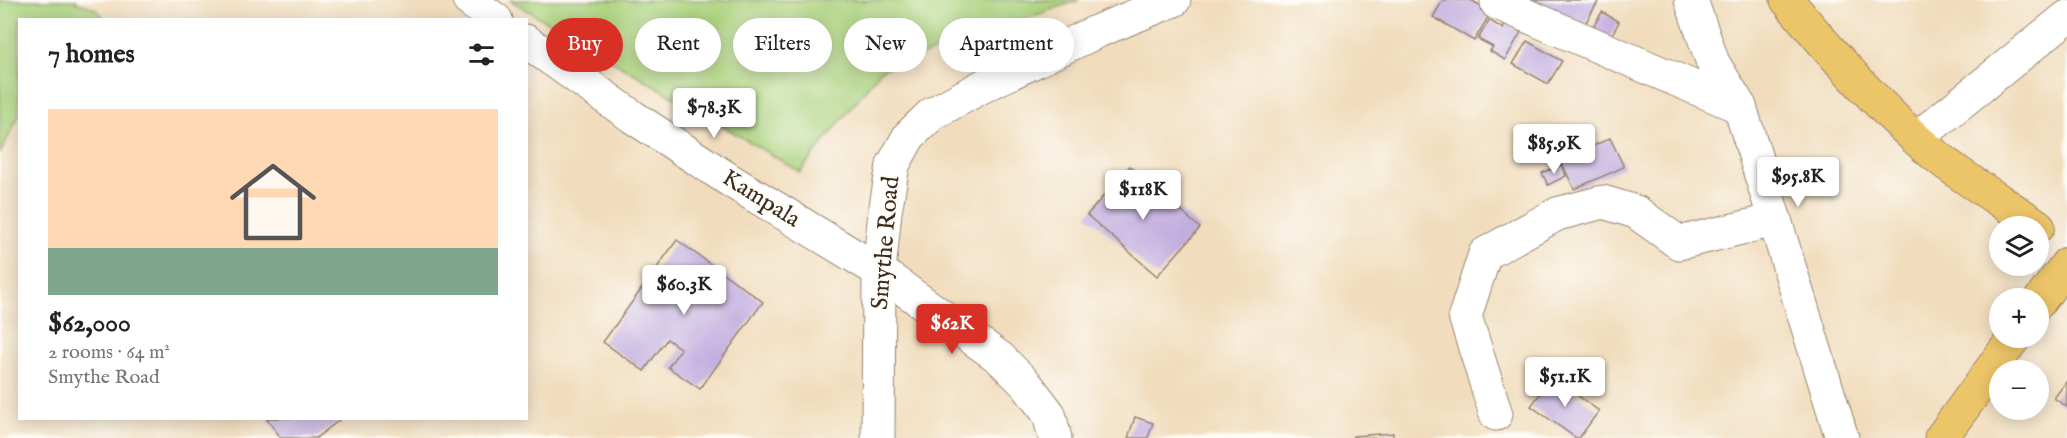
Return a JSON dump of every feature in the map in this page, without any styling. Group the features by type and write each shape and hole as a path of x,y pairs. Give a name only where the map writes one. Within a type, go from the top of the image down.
{"highway":[{"path":"1787,0 1832,54 1916,139 1958,172 2022,216"},
{"path":"2049,234 2067,246"},
{"path":"2049,288 2067,264"},
{"path":"1941,438 2007,348"}],"street":[{"path":"469,0 493,18"},
{"name":"Smythe Road","path":"878,438 879,271 885,212 893,165 909,136 932,114 983,86 1098,30 1174,0"},
{"path":"1498,0 1497,3 1740,107"},
{"path":"1691,0 1713,63 1740,107 1842,438"},
{"path":"1916,139 2067,17"},
{"name":"Kampala","path":"528,42 633,117 731,181 879,271 1000,358 1026,384 1045,430"},
{"path":"1496,414 1465,316 1485,254 1557,214 1604,202 1636,212 1679,243 1775,220"}],"green space":[{"path":"0,0 77,0 76,3 96,9 104,18 18,18 18,117 0,154"},
{"path":"510,0 1079,0 1028,18 939,18 939,49 927,54 927,18 844,18 844,72 879,72 800,172 623,67 623,18 546,18 546,21"}],"building":[{"path":"1443,0 1471,0 1491,12 1474,41 1433,17"},
{"path":"1520,0 1599,0 1582,29"},
{"path":"1602,12 1619,22 1606,45 1588,35"},
{"path":"1489,20 1503,29 1506,23 1521,32 1505,60 1490,51 1493,47 1478,39"},
{"path":"1527,41 1562,61 1548,84 1513,64"},
{"path":"1610,138 1624,167 1574,189 1561,161"},
{"path":"1561,165 1566,176 1548,185 1542,173"},
{"path":"1130,166 1200,228 1157,276 1087,215"},
{"path":"677,240 763,302 700,389 668,367 681,349 667,339 644,371 603,342"},
{"path":"1552,377 1599,411 1579,438 1531,406"},
{"path":"2067,381 2067,407 2054,398"},
{"path":"1135,417 1153,423 1148,438 1128,438"},
{"path":"268,420 339,420 316,438 281,438"},
{"path":"1393,433 1393,438 1353,438 1353,436"}]}
